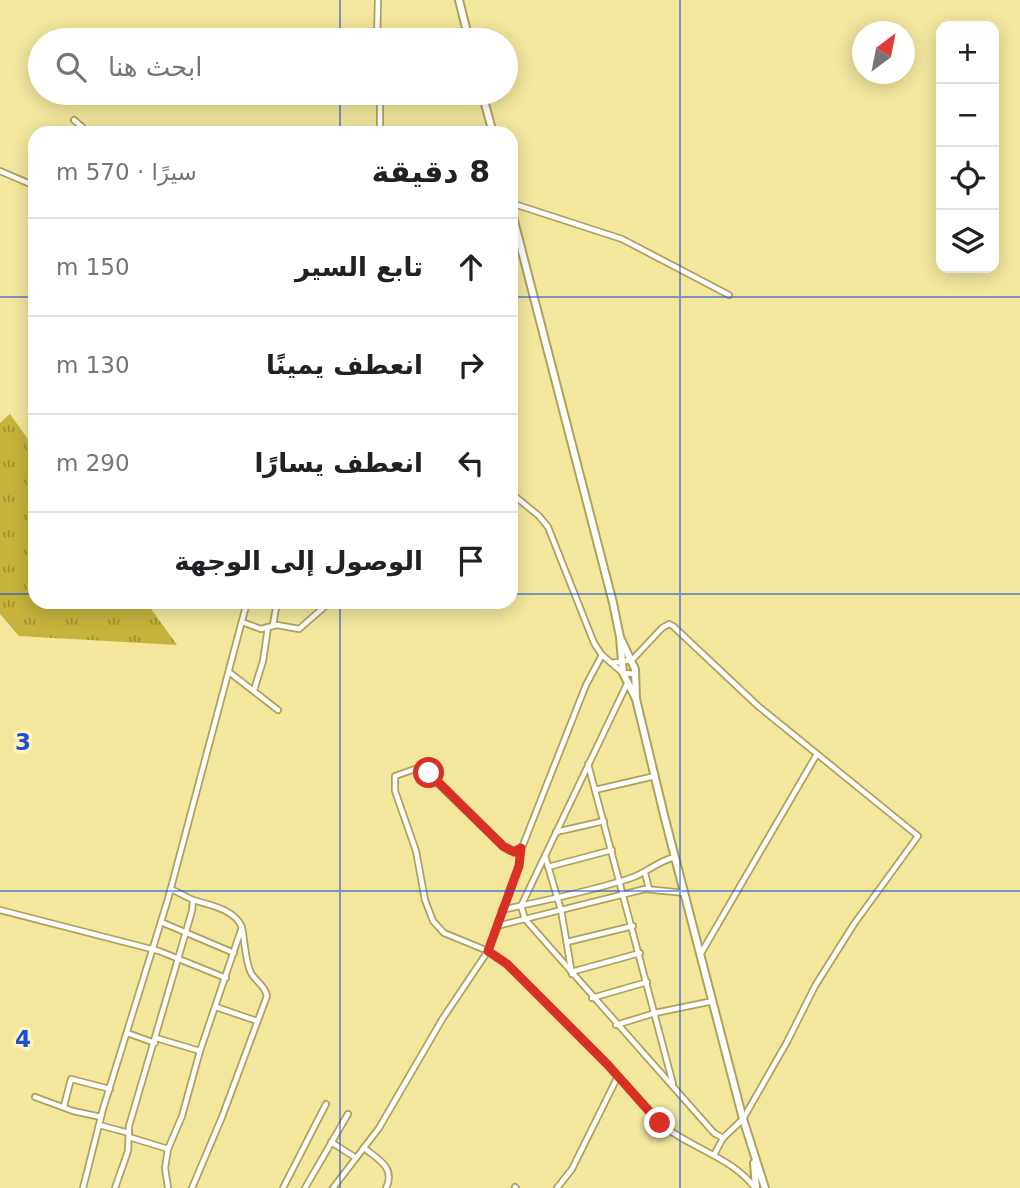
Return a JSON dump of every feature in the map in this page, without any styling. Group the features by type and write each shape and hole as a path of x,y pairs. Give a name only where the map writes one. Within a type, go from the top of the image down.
{"main road":[{"path":"458,0 466,28"},
{"path":"485,105 491,126"},
{"path":"518,236 620,637 623,673 636,699"},
{"path":"620,637 636,673 636,699 655,776 743,1119 765,1188"},
{"path":"754,1158 755,1188"}],"street":[{"path":"377,28 378,0"},
{"path":"380,105 380,126"},
{"path":"74,120 81,126"},
{"path":"0,171 28,183"},
{"path":"518,205 622,239 729,295"},
{"path":"518,499 548,527 591,637 602,655 623,673 636,673"},
{"path":"83,1188 99,1125 171,888 245,609"},
{"path":"254,690 275,609"},
{"path":"242,622 257,629 271,626 299,629 320,609"},
{"path":"611,663 632,660 662,628 669,624 673,626 758,706 918,836 854,924 815,986 743,1119 723,1138 714,1156"},
{"path":"333,1188 379,1128 443,1018 488,951 519,866 521,848 586,685 602,655"},
{"path":"229,672 278,710"},
{"path":"627,684 521,906 525,919 616,1025 714,1133 723,1138"},
{"path":"700,955 817,754"},
{"path":"588,763 648,982 673,1086"},
{"path":"521,848 514,852 503,846 424,770 415,769 395,776 395,791 416,851 429,915 436,926 444,933 488,951 507,964 618,1076 660,1123 745,1176 755,1188"},
{"path":"596,790 655,776"},
{"path":"555,832 604,821"},
{"path":"548,867 612,850"},
{"path":"545,855 561,910 572,973"},
{"path":"502,910 621,881 645,873 663,861 676,857"},
{"path":"645,873 649,889"},
{"path":"171,888 236,917 242,927 248,967 266,993 225,1110 192,1188"},
{"path":"496,926 649,889 685,893"},
{"path":"115,1188 128,1151 129,1135 180,958 193,900"},
{"path":"0,910 153,949 226,978"},
{"path":"161,922 234,953"},
{"path":"567,942 633,926"},
{"path":"169,1188 165,1168 168,1149 182,1116 200,1051 242,927"},
{"path":"572,973 640,953"},
{"path":"593,998 648,982"},
{"path":"616,1025 655,1013 713,1001"},
{"path":"216,1007 257,1021"},
{"path":"127,1033 200,1051"},
{"path":"557,1188 572,1169 618,1076"},
{"path":"64,1106 71,1079 110,1088"},
{"path":"35,1097 73,1111 102,1117"},
{"path":"283,1188 326,1104"},
{"path":"305,1188 348,1114"},
{"path":"99,1125 168,1149"},
{"path":"331,1142 356,1158"},
{"path":"364,1148 387,1167 390,1175 386,1188"}],"green space":[{"path":"10,414 28,439 28,609 151,609 177,645 19,636 0,614 0,423"}],"route":[{"path":"429,773 503,846 514,852 521,848 519,866 488,951 507,964 607,1064 660,1123"}]}
